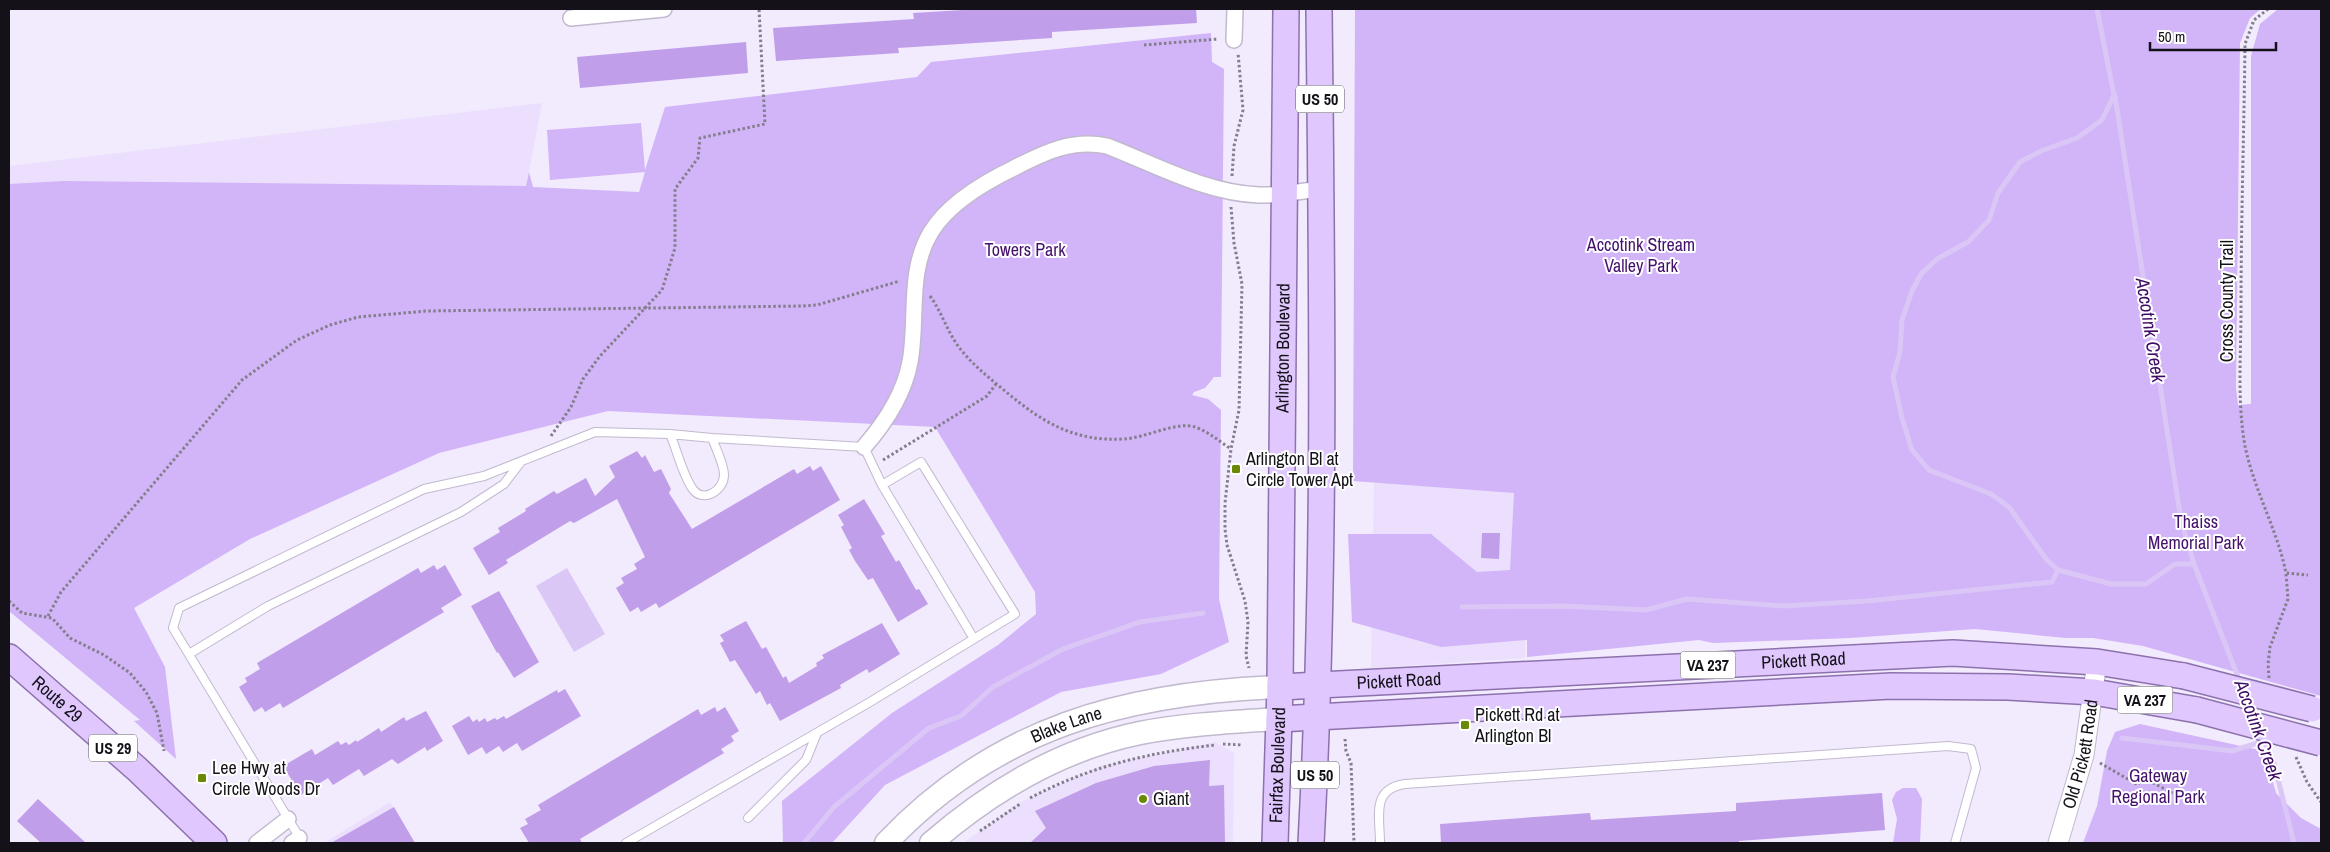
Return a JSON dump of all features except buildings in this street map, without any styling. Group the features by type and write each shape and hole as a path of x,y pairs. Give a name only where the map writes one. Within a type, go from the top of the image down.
{"main road":[{"name":"Arlington Boulevard","path":"1280,687 1286,9"},
{"name":"US 50","path":"1318,686 1319,9"},
{"name":"Pickett Road","path":"1280,687 1953,653 2097,662 2184,676 2316,711"},
{"name":"Route 29","path":"9,657 38,680 137,769 214,843"},
{"name":"Fairfax Boulevard","path":"1311,843 1318,686"},
{"name":"Pickett Road","path":"1317,716 1891,686 2008,687 2094,692 2197,710 2321,742"},
{"name":"Fairfax Boulevard","path":"1275,843 1280,687"},
{"name":"Blake Lane","path":"886,843 922,809 989,760 1025,741 1090,714 1187,693 1280,687"},
{"name":"Blake Lane","path":"931,843 956,822 1004,788 1052,762 1078,752 1138,734 1203,723 1317,716"}],"street":[{"path":"571,18 664,9"},
{"path":"1234,40 1235,9"},
{"path":"864,447 892,409 908,372 916,281 919,259 924,244 938,222 954,207 1011,169 1061,147 1077,144 1107,146 1173,173 1230,191 1260,195 1320,189"},
{"name":"Old Pickett Road","path":"2058,843 2084,755 2097,662"},
{"path":"258,843 288,819"}],"lane":[{"path":"298,841 288,819 173,628 179,608 424,489 484,476 595,432 670,434 864,447 882,486 974,639"},
{"path":"670,434 692,489 701,495 712,494 722,485 724,474 712,438"},
{"path":"189,654 268,606 461,512 504,484 521,462"},
{"path":"626,843 1015,614 921,462 882,486"},
{"path":"748,818 806,760 817,732"},
{"path":"1380,843 1380,800 1386,790 1392,786 1948,746 1971,749 1976,768 1955,843"}],"path":[{"path":"550,450 551,436 571,407 583,378 600,356 662,290 676,248 675,189 698,158 700,138 765,124 759,9"},
{"name":"Cross County Trail","path":"2268,9 2254,20 2245,44 2241,378 2245,446 2256,485 2286,572 2288,599 2270,647 2268,664"},
{"path":"1144,46 1218,40"},
{"path":"1234,40 1238,48 1243,110 1234,146 1230,191 1234,242 1242,284 1239,410 1231,449 1225,503 1225,529 1245,601 1248,622 1246,656 1249,668"},
{"path":"48,616 67,585 137,506 242,380 297,340 330,325 358,317 391,313 803,306 817,305 896,281 916,281 936,304 961,349 996,384 1031,413 1061,430 1103,438 1124,439 1178,427 1193,427 1210,434 1231,449"},
{"path":"872,466 987,396 996,384"},
{"path":"2286,572 2308,575"},
{"path":"9,601 22,613 33,616 48,616 70,638 104,655 130,673 146,692 157,713 164,751"},
{"path":"1345,739 1346,751 1352,763 1354,843"},
{"path":"980,831 1024,802 1052,787 1116,762 1151,753 1223,744 1243,745"},
{"path":"2084,755 2138,785 2142,777 2176,795"}],"shaded area":[{"path":"542,103 515,245 9,455 9,166"},
{"path":"1374,475 1529,477 1525,658 1371,668"},
{"path":"567,568 605,634 574,652 536,586"},
{"name":"Giant","path":"1215,742 1234,753 1233,843 963,843 1021,802 1101,766"},
{"path":"390,802 414,843 324,843"}],"green space":[{"path":"1355,9 2261,9 2250,18 2240,43 2236,388 2238,405 2251,404 2251,56 2260,24 2278,9 2321,9 2321,696 2143,646 2093,638 2066,638 1975,629 1850,638 1713,643 1699,640 1527,657 1527,640 1441,647 1352,622 1348,534 1431,534 1477,572 1510,570 1514,493 1353,481"},
{"name":"Towers Park","path":"1211,33 1212,62 1224,69 1221,377 1214,377 1205,388 1194,392 1192,395 1208,399 1221,410 1219,599 1229,642 1161,674 1061,692 885,785 832,843 783,843 782,801 892,713 998,645 1036,614 1035,592 935,427 608,411 439,453 250,539 134,608 165,667 176,759 134,721 140,720 9,611 9,184 63,181 526,186 529,172 533,187 639,192 645,172 550,180 547,130 641,123 645,170 665,107 917,77 931,62"},
{"name":"Gateway Regional Park","path":"2140,724 2264,751 2276,793 2301,818 2321,829 2321,843 2083,843 2097,806 2107,751 2115,732"},
{"path":"1903,788 1916,788 1922,799 1920,843 1893,843 1897,819 1892,800 1896,792"}],"waterway":[{"name":"Accotink Creek","path":"2097,9 2114,95 2102,120 2077,138 2041,151 2020,162 1998,193 1989,220 1968,242 1937,259 1921,274 1912,291 1902,320 1900,352 1893,377 1902,418 1912,450 1929,470 1991,494 2009,507 2046,559 2058,570 2111,584 2146,584 2175,564 2194,564 2240,682"},
{"name":"Accotink Creek","path":"2115,96 2181,520 2194,564"},
{"path":"1462,607 1563,606 1646,610 1687,599 1784,606 1867,601 2052,582 2058,570"},
{"path":"804,843 834,807 929,728 961,716 993,687 1063,649 1140,622 1203,613"},
{"name":"Accotink Creek","path":"2262,736 2274,763 2294,843"},
{"path":"2122,738 2232,751 2264,741"}],"place":[{"name":"Arlington Bl at Circle Tower Apt","path":"1236,469"},
{"name":"Pickett Rd at Arlington Bl","path":"1465,725"},
{"name":"Lee Hwy at Circle Woods Dr","path":"202,778"},
{"name":"Giant","path":"1143,799"}],"park label":[{"name":"Accotink Stream Valley Park","path":"1641,255"},
{"name":"Thaiss Memorial Park","path":"2196,532"}]}
